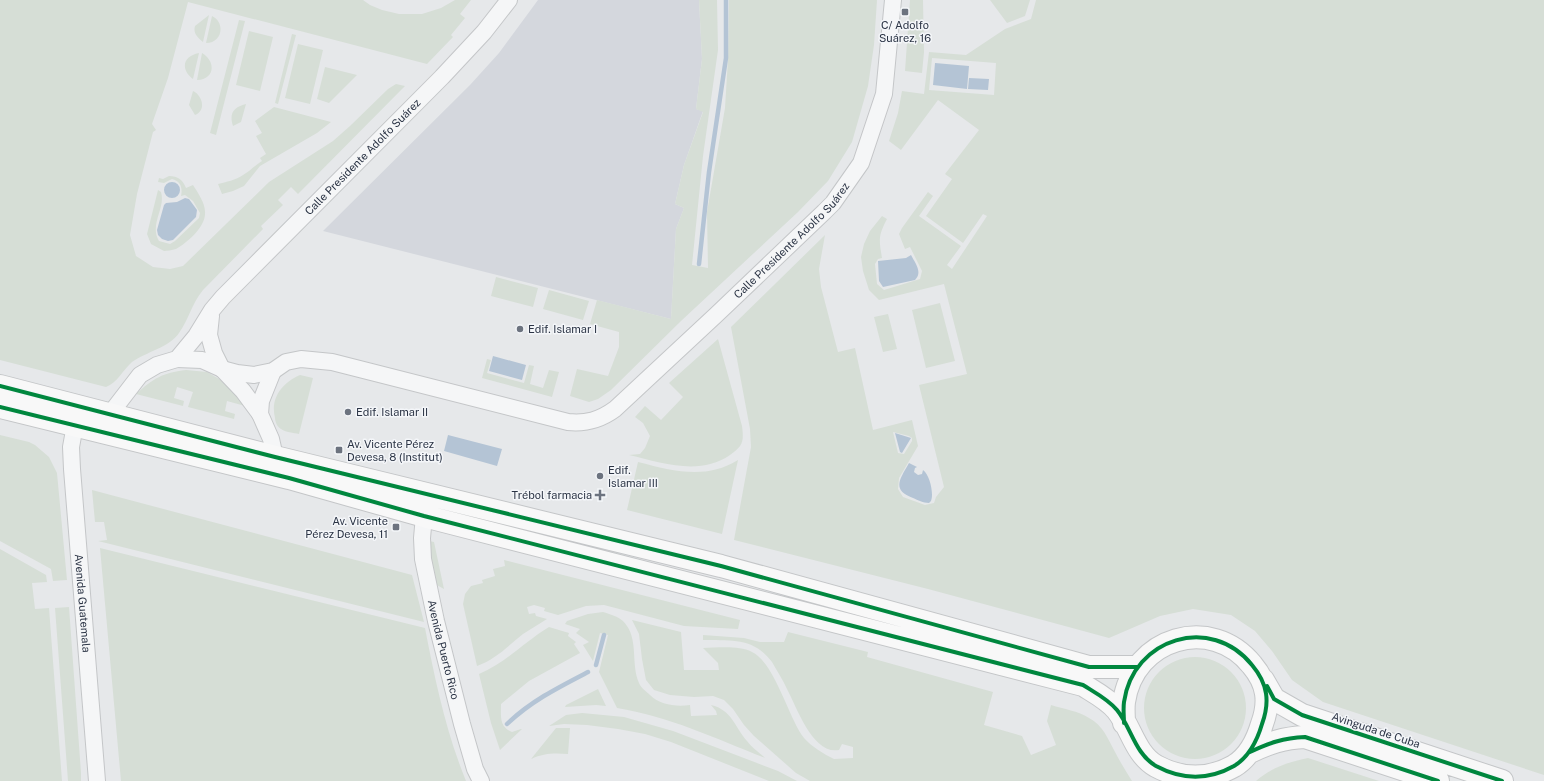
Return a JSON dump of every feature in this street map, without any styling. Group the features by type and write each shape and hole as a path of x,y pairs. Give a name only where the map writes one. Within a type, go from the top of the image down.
{"main road":[{"path":"0,386 275,457 721,566 1089,667 1137,667"},
{"path":"0,407 289,478 424,516 1083,685 1107,700 1117,710 1136,744 1157,774 1171,773 1193,779 1215,775 1235,765 1250,752 1272,742 1289,738 1304,737 1438,781"},
{"path":"1124,723 1123,704 1128,684 1137,667 1154,650 1176,640 1200,637 1224,642 1244,655 1259,674 1267,694 1266,712 1259,734 1250,752"},
{"name":"Avinguda de Cuba","path":"1259,674 1274,699 1302,715 1502,781"}],"street":[{"name":"Calle Presidente Adolfo Suárez","path":"177,359 196,336 212,310 223,296 442,78 484,32 509,0"},
{"name":"Calle Presidente Adolfo Suárez","path":"273,371 286,362 301,359 317,359 568,422 590,422 606,416 739,294 833,203 861,163 884,94 893,0"},
{"path":"212,310 209,335 214,353 222,369 243,391 260,414 270,439 275,457"},
{"path":"110,414 140,375 157,365 177,359 202,360 222,369 237,373 254,375 273,371"},
{"path":"260,414 261,401 273,371"},
{"name":"Avenida Guatemala","path":"75,425 72,447 72,469 97,781"},
{"name":"Avenida Puerto Rico","path":"424,516 422,538 423,559 436,621 464,732 475,769 481,781"}],"shaded area":[{"path":"0,0 363,0 382,10 399,14 422,14 441,8 455,0 471,0 460,14 465,18 451,35 453,37 427,64 188,2 168,78 152,124 156,130 153,132 137,194 130,235 136,256 153,267 170,269 183,266 269,182 333,141 388,89 396,84 405,86 298,194 291,187 278,200 283,205 261,226 263,229 203,290 175,338 164,346 132,362 117,379 106,387 0,360"},
{"path":"538,0 699,0 702,59 696,109 703,111 684,165 675,204 684,208 676,229 671,319 323,231 470,85 499,53"},
{"path":"699,0 717,0 718,50 703,156 692,265 708,268 707,212 725,108 729,0 877,0 874,45 868,86 852,142 828,181 798,212 681,321 611,390 598,399 589,402 570,396 577,369 608,376 619,347 619,332 590,324 597,300 671,319 676,229 684,208 675,204 684,165 703,112 696,109 702,59"},
{"path":"910,0 923,0 924,52 922,73 905,71"},
{"path":"990,0 1030,0 1025,16 1007,23"},
{"path":"1036,0 1544,0 1544,775 1323,702 1292,680 1272,651 1255,631 1231,615 1193,609 1160,616 1109,638 928,589 734,540 751,447 750,429 731,327 825,235 819,269 821,287 838,352 855,348 873,430 912,420 918,446 899,478 898,489 903,497 925,505 934,503 936,497 944,487 919,385 967,374 944,284 879,300 869,290 863,271 861,257 864,244 870,231 882,216 887,219 880,238 882,258 878,259 875,264 877,284 884,290 920,279 922,271 910,247 905,249 899,234 928,192 933,196 919,216 961,246 947,265 952,269 987,216 983,214 963,243 926,216 952,179 945,174 979,130 938,100 901,150 889,141 898,113 902,91 924,94 929,52 966,55 1005,29 1031,19","holes":["932,58 996,63 994,95 929,90","893,432 912,438 912,441 904,454 898,453"]},
{"path":"209,15 203,42 196,35 195,26"},
{"path":"212,16 219,23 220,32 216,40 206,43"},
{"path":"239,20 245,21 216,135 210,133"},
{"path":"249,31 273,37 260,91 236,85"},
{"path":"292,34 296,35 278,104 275,103"},
{"path":"298,44 323,50 310,104 285,98"},
{"path":"199,53 193,79 186,71 185,63 189,57"},
{"path":"202,53 210,61 212,70 207,77 197,80"},
{"path":"325,67 357,75 329,103 317,99"},
{"path":"193,91 199,96 202,103 201,110 195,115 189,105"},
{"path":"246,104 241,122 233,126 233,112 238,107"},
{"path":"274,107 331,122 317,133 260,166 244,186 222,194 218,184 240,177 262,161 260,158 266,154 256,136 262,133 255,121"},
{"path":"169,176 180,179 186,188 193,185 203,203 205,214 199,229 190,239 176,249 164,251 151,244 147,234 158,190 161,192 162,198 156,228 156,235 159,241 170,244 175,241 199,218 200,213 193,201 185,195 181,196 181,187 177,181 172,179 164,183 158,182 159,178 163,179"},
{"path":"496,277 538,288 533,307 491,296"},
{"path":"549,290 589,301 583,320 543,309"},
{"path":"940,303 955,361 926,368 912,310"},
{"path":"888,314 897,349 883,352 874,317"},
{"path":"718,339 742,426 743,440 738,449 718,461 706,465 694,466 668,464 629,455 640,454 645,448 650,436 643,423 635,417 645,406 661,420 683,397 669,383"},
{"path":"487,359 491,360 487,373 524,383 529,365 534,366 530,384 543,388 549,370 559,372 552,397 482,378"},
{"path":"186,370 207,372 233,387 245,406 227,401 225,411 235,414 234,419 188,407 193,392 177,387 174,398 184,401 183,406 136,394 159,377"},
{"path":"300,375 313,378 299,434 287,432 277,425 274,404 283,387 288,382"},
{"path":"0,435 29,442 35,445 49,457 57,473 67,580 53,581 51,569 0,541"},
{"path":"738,460 722,534 627,510 638,462 677,471 702,472 726,466"},
{"path":"92,490 412,575 424,622 98,541 107,540 104,522 95,522"},
{"path":"429,541 434,542 444,589 433,583 428,546"},
{"path":"100,548 425,628 447,725 466,781 121,781"},
{"path":"0,549 46,575 47,582 32,583 35,609 49,608 62,781 0,781"},
{"path":"504,560 740,620 738,629 684,626 604,605 586,606 558,615 544,611 545,608 534,605 527,607 529,614 535,613 536,616 547,619 523,634 496,656 477,666 463,604 465,594 471,586 483,583 482,580 495,576 493,569 505,566"},
{"path":"69,607 81,781 68,781 55,608"},
{"path":"603,612 620,618 627,626 634,646 635,669 640,685 645,691 663,703 679,706 690,705 691,716 717,715 716,711 711,705 718,707 732,719 753,748 765,758 674,722 617,708 599,672 608,635 600,633 593,661 583,645 589,642 576,633 580,629 565,624 567,621 588,614"},
{"path":"632,620 681,632 684,670 719,670 718,663 703,648 740,648 752,652 768,667 798,729 804,738 818,750 834,759 853,758 853,747 842,744 839,750 830,750 821,745 814,738 801,718 772,662 765,654 749,644 733,641 703,640 703,635 744,638 760,642 784,642 788,632 868,652 867,657 993,692 984,725 1022,736 1031,755 1056,745 1047,721 1051,705 1076,712 1094,721 1102,728 1132,781 810,781 796,773 754,736 724,700 713,696 694,697 670,695 654,690 646,680 639,634"},
{"path":"549,627 569,633 568,636 576,642 574,644 580,653 529,681 501,704 502,721 505,727 512,732 522,729 500,750 491,723 479,674 498,664"},
{"path":"1195,657 1215,661 1231,672 1242,688 1246,708 1242,728 1231,744 1215,755 1195,759 1175,755 1159,744 1148,728 1144,708 1148,688 1159,672 1175,661"},
{"path":"598,689 606,706 596,705 565,707 566,705"},
{"path":"582,713 624,717 673,731 778,771 797,781 769,781 671,742 645,734 587,725 564,724 549,726 566,715"},
{"path":"556,728 570,728 568,754 549,754 531,759"},
{"path":"1308,758 1379,781 1256,781 1268,772 1280,766"}],"water":[{"path":"935,63 969,66 967,89 933,85"},
{"path":"969,78 989,79 988,90 968,89"},
{"path":"169,182 175,182 180,187 178,196 175,198 169,198 164,193 164,187"},
{"path":"185,198 189,199 197,210 196,217 173,240 168,241 162,239 158,235 157,230 164,205 166,203 177,202"},
{"path":"911,255 918,271 915,280 883,287 879,281 878,261 906,258"},
{"path":"493,356 526,365 522,380 489,371"},
{"path":"895,433 911,438 902,453 900,452"},
{"path":"448,435 502,449 497,466 444,451"},
{"path":"909,463 917,467 915,468 914,472 918,475 922,474 923,470 928,476 932,494 931,501 929,503 906,495 900,488 899,484"}],"waterway":[{"path":"699,264 709,172 726,58 726,0"},
{"path":"596,665 604,635"},
{"path":"507,724 536,701 588,672"}],"cycle path":[{"path":"0,386 275,457 721,566 1089,667 1137,667"},
{"path":"0,407 289,478 424,516 1083,685 1105,699 1117,710 1122,717 1126,724 1138,747 1143,755 1149,761 1166,771 1176,774 1186,776 1205,776 1215,774 1225,771 1244,758 1252,748 1265,716 1267,701 1266,693 1257,672 1252,665 1235,649 1216,640 1196,637 1176,640 1158,649 1142,662 1130,680 1124,702 1124,710 1124,713 1124,718 1124,721 1124,723"},
{"path":"1267,686 1274,699 1302,715 1502,781"},
{"path":"1250,752 1290,738 1305,737 1438,781"}],"place":[{"name":"C/ Adolfo Suárez, 16","path":"905,12"},
{"name":"Edif. Islamar I","path":"520,329"},
{"name":"Edif. Islamar II","path":"348,412"},
{"name":"Av. Vicente Pérez Devesa, 8 (Institut)","path":"339,450"},
{"name":"Edif. Islamar III","path":"600,476"},
{"name":"Trébol farmacia","path":"600,495"},
{"name":"Av. Vicente Pérez Devesa, 11","path":"396,527"}]}
